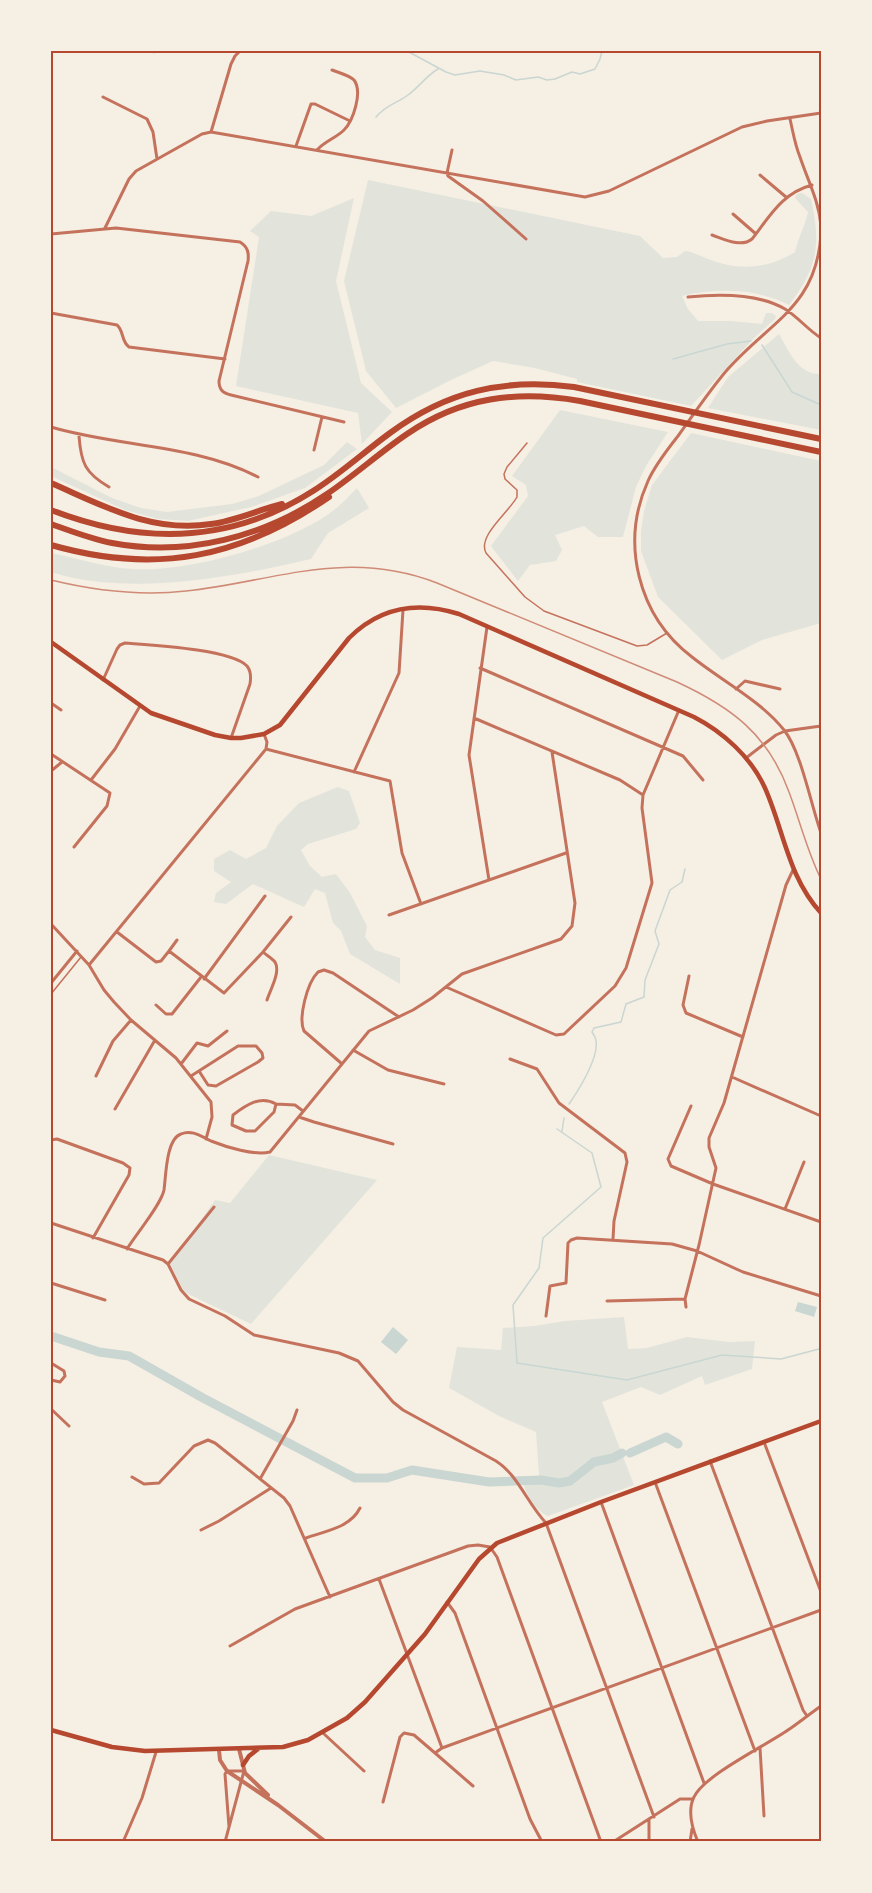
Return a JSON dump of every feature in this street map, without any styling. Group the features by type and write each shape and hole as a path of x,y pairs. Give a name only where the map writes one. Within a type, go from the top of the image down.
{"highway":[{"path":"51,510 83,522 134,533 183,534 233,527 272,513 294,502 330,479 388,434 424,410 452,398 509,384 544,383 574,387 821,439"},
{"path":"51,524 112,543 151,547 204,544 241,536 283,519 327,494 407,434 436,417 482,400 530,395 580,401 821,452"},
{"path":"51,545 131,561 174,559 209,554 252,539 299,516 337,492 356,473"},
{"path":"51,483 128,516 168,525 212,524 294,502"}],"main road":[{"path":"51,642 151,713 215,735 241,738 264,734 284,720 338,651 360,627 380,615 403,608 429,607 445,610 679,710 712,728 746,758 764,785 793,870 814,906 821,913"},
{"path":"51,1730 112,1747 156,1752 293,1746 323,1733 356,1711 408,1654 490,1547 601,1502 821,1421"},
{"path":"244,1768 249,1756 258,1749"}],"street":[{"path":"211,132 233,61 240,51"},
{"path":"317,150 343,132 350,121 357,95 357,87 351,77 332,70"},
{"path":"103,97 147,119 153,132 157,159"},
{"path":"296,146 311,104 350,121"},
{"path":"105,228 130,177 140,168 204,132 585,197 597,195 742,127 821,113"},
{"path":"790,119 799,155 812,185 820,213 821,226"},
{"path":"452,150 447,173 453,181 483,201 526,239"},
{"path":"760,175 786,197"},
{"path":"712,235 742,244 750,242 786,197 796,189 812,185"},
{"path":"733,214 756,234"},
{"path":"51,234 122,228 240,242 248,252 248,261 219,382 220,388 224,393 344,422"},
{"path":"821,233 819,255 813,276 802,297 736,361 678,435 648,480 640,502 634,539 636,564 645,597 667,633 691,656 771,716 785,731 795,750 821,833"},
{"path":"688,297 724,296 766,301 789,312 821,338"},
{"path":"51,313 117,325 124,343 129,347 225,359"},
{"path":"314,450 322,417"},
{"path":"51,428 79,436 216,459 258,477"},
{"path":"79,436 80,452 85,466 96,479 109,487"},
{"path":"354,772 399,673 403,608"},
{"path":"487,627 470,759 489,880"},
{"path":"103,680 120,645 135,644 206,651 246,665 251,676 250,684 231,738"},
{"path":"480,668 683,756 703,780"},
{"path":"736,689 746,681 780,689"},
{"path":"51,703 61,710"},
{"path":"91,780 116,749 140,706"},
{"path":"446,987 556,1035 564,1034 615,986 626,968 652,883 642,808 643,795 679,710"},
{"path":"474,718 620,780 643,795"},
{"path":"746,758 772,737 785,731 821,726"},
{"path":"89,965 266,749 267,742 264,734"},
{"path":"266,749 390,781 402,853 421,904"},
{"path":"127,1249 163,1193 173,1139 182,1133 191,1133 258,1154 270,1152 369,1031 422,1004 462,974 551,944 567,934 572,926 575,912 552,752"},
{"path":"51,753 110,793 107,806 74,847"},
{"path":"51,771 62,762"},
{"path":"389,915 566,853"},
{"path":"686,1307 685,1299 716,1163 709,1147 709,1138 724,1103 786,885 793,870"},
{"path":"156,1005 166,1014 172,1014 265,896"},
{"path":"169,951 221,993 226,993 291,917"},
{"path":"51,924 82,956 104,990 131,1020 181,1064 211,1101 213,1110 206,1139"},
{"path":"117,932 155,961 161,961 177,940"},
{"path":"51,983 77,951"},
{"path":"263,952 276,965 275,978 267,1000"},
{"path":"341,1063 304,1031 302,1026 302,1016 311,980 318,972 324,970 333,973 399,1017"},
{"path":"690,976 683,1005 686,1013 743,1037"},
{"path":"96,1076 113,1041 131,1020"},
{"path":"181,1064 198,1043 208,1046 227,1031"},
{"path":"115,1109 155,1040"},
{"path":"191,1076 199,1071 243,1045 256,1046 262,1053 263,1058 258,1062 216,1086 208,1085 199,1071"},
{"path":"353,1050 388,1070 444,1084"},
{"path":"510,1059 537,1069 559,1102 625,1153 627,1162 614,1221 613,1239"},
{"path":"732,1077 821,1116"},
{"path":"276,1104 274,1112 255,1131 246,1131 232,1125 233,1115 254,1102 263,1100 276,1104 295,1105 303,1111"},
{"path":"691,1106 668,1159 669,1163 713,1184 821,1222"},
{"path":"299,1117 393,1144"},
{"path":"51,1140 57,1139 123,1162 129,1168 129,1175 93,1238"},
{"path":"785,1209 804,1162"},
{"path":"168,1264 214,1208"},
{"path":"51,1223 157,1258 168,1264 181,1290 189,1299 225,1316 254,1335 339,1353 358,1361 402,1410 503,1466 514,1477 530,1505 546,1523 654,1817"},
{"path":"546,1316 550,1286 566,1283 569,1241 579,1238 664,1242 697,1251 743,1272 821,1296"},
{"path":"51,1283 105,1300"},
{"path":"607,1301 685,1299"},
{"path":"51,1363 64,1371 65,1376 60,1382 51,1380"},
{"path":"51,1409 69,1426"},
{"path":"260,1479 297,1410"},
{"path":"132,1477 144,1484 159,1484 194,1446 208,1440 223,1448 290,1506 330,1597"},
{"path":"764,1442 821,1592"},
{"path":"710,1461 771,1627 807,1716"},
{"path":"655,1482 754,1751"},
{"path":"201,1530 271,1488"},
{"path":"601,1502 704,1783"},
{"path":"306,1539 349,1522 356,1517 360,1508"},
{"path":"230,1646 286,1613 468,1546 490,1547 497,1557 601,1842"},
{"path":"379,1579 442,1748"},
{"path":"447,1602 455,1613 530,1819 542,1842"},
{"path":"435,1753 442,1748 821,1610"},
{"path":"690,1842 692,1799 704,1783 821,1706"},
{"path":"323,1733 364,1771"},
{"path":"384,1802 402,1734 411,1733 473,1786"},
{"path":"760,1748 764,1816"},
{"path":"239,1749 244,1768 254,1783 326,1842"},
{"path":"219,1750 220,1760 227,1771 279,1805"},
{"path":"123,1842 142,1798 156,1752"},
{"path":"227,1771 244,1768"},
{"path":"225,1842 244,1768"},
{"path":"227,1771 224,1779 228,1827"},
{"path":"614,1842 680,1799 692,1799"},
{"path":"649,1820 649,1842"},
{"path":"692,1827 698,1842"}],"lane":[{"path":"527,443 505,471 505,480 517,490 517,497 486,538 483,547 486,553 525,597 551,615 637,646 647,645 667,633"},
{"path":"51,994 82,956"}],"shaded area":[{"path":"368,180 640,236 663,258 677,257 685,251 719,263 741,267 775,262 795,252 808,212 795,198 797,194 802,193 811,199 816,230 815,255 806,279 789,305 764,295 736,291 682,296 688,309 698,321 762,324 766,313 776,316 691,406 577,382 577,379 535,368 493,361 396,408 366,371 344,281"},
{"path":"354,198 336,281 361,383 392,412 362,444 358,413 236,386 259,237 250,231 271,211 311,216"},
{"path":"779,334 800,366 806,371 821,374 821,430 708,408 728,377"},
{"path":"560,410 668,432 646,466 636,487 623,537 598,537 584,526 555,535 562,550 556,561 530,565 518,581 491,546 528,496 526,485 512,476"},
{"path":"691,433 821,461 821,623 762,640 722,660 658,597 641,551 644,511 652,485"},
{"path":"347,442 357,449 305,488 251,507 188,521 158,519 125,510 51,476 51,467 112,498 141,508 167,512 232,504 259,496 324,465"},
{"path":"357,488 369,508 328,533 311,559 215,578 147,584 81,579 51,572 51,553 102,565 132,569 181,566 238,554 266,545 315,522 337,508"},
{"path":"338,787 349,791 360,823 356,829 308,844 301,850 310,866 322,877 336,874 350,893 367,926 365,937 375,950 400,958 400,984 350,954 341,931 333,923 325,893 315,889 304,907 253,884 226,904 214,902 216,893 231,882 214,871 214,859 230,850 246,859 266,848 277,826 299,803"},
{"path":"269,1155 377,1180 251,1324 188,1294 183,1290 170,1264 215,1200 230,1203"},
{"path":"798,1302 817,1307 814,1317 795,1311"},
{"path":"624,1317 628,1349 647,1348 687,1337 729,1342 755,1341 752,1369 705,1385 702,1376 660,1395 641,1387 602,1402 634,1485 548,1516 535,1505 527,1494 523,1482 523,1477 539,1476 536,1432 501,1417 449,1388 457,1347 501,1350 503,1328"},
{"path":"393,1327 408,1340 396,1354 381,1342"}],"waterway":[{"path":"407,51 455,75 480,71 504,75 516,80 538,77 547,80 555,79 572,72 580,74 595,69 602,51"},
{"path":"376,117 408,95 438,69"},
{"path":"673,359 727,344 751,341"},
{"path":"762,345 792,392 821,405"},
{"path":"569,1104 587,1074 594,1056 596,1048 596,1040 592,1032 594,1028 621,1022 626,1004 644,997 645,980 659,944 655,931 670,890 682,882 685,869"},
{"path":"562,1131 564,1118"},
{"path":"557,1129 592,1153 601,1187 543,1238 539,1268 513,1305 517,1363 627,1380 722,1355 781,1359 819,1349"},
{"path":"51,1336 99,1352 129,1356 203,1398 355,1478 387,1478 412,1470 489,1482 541,1480 559,1483 570,1481 594,1462 613,1458 622,1453"},
{"path":"630,1453 666,1437 678,1444"}],"railway":[{"path":"51,580 118,592 152,593 186,591 312,570 372,568 404,573 437,583 677,682 731,712 759,738 780,772 821,879"}]}
